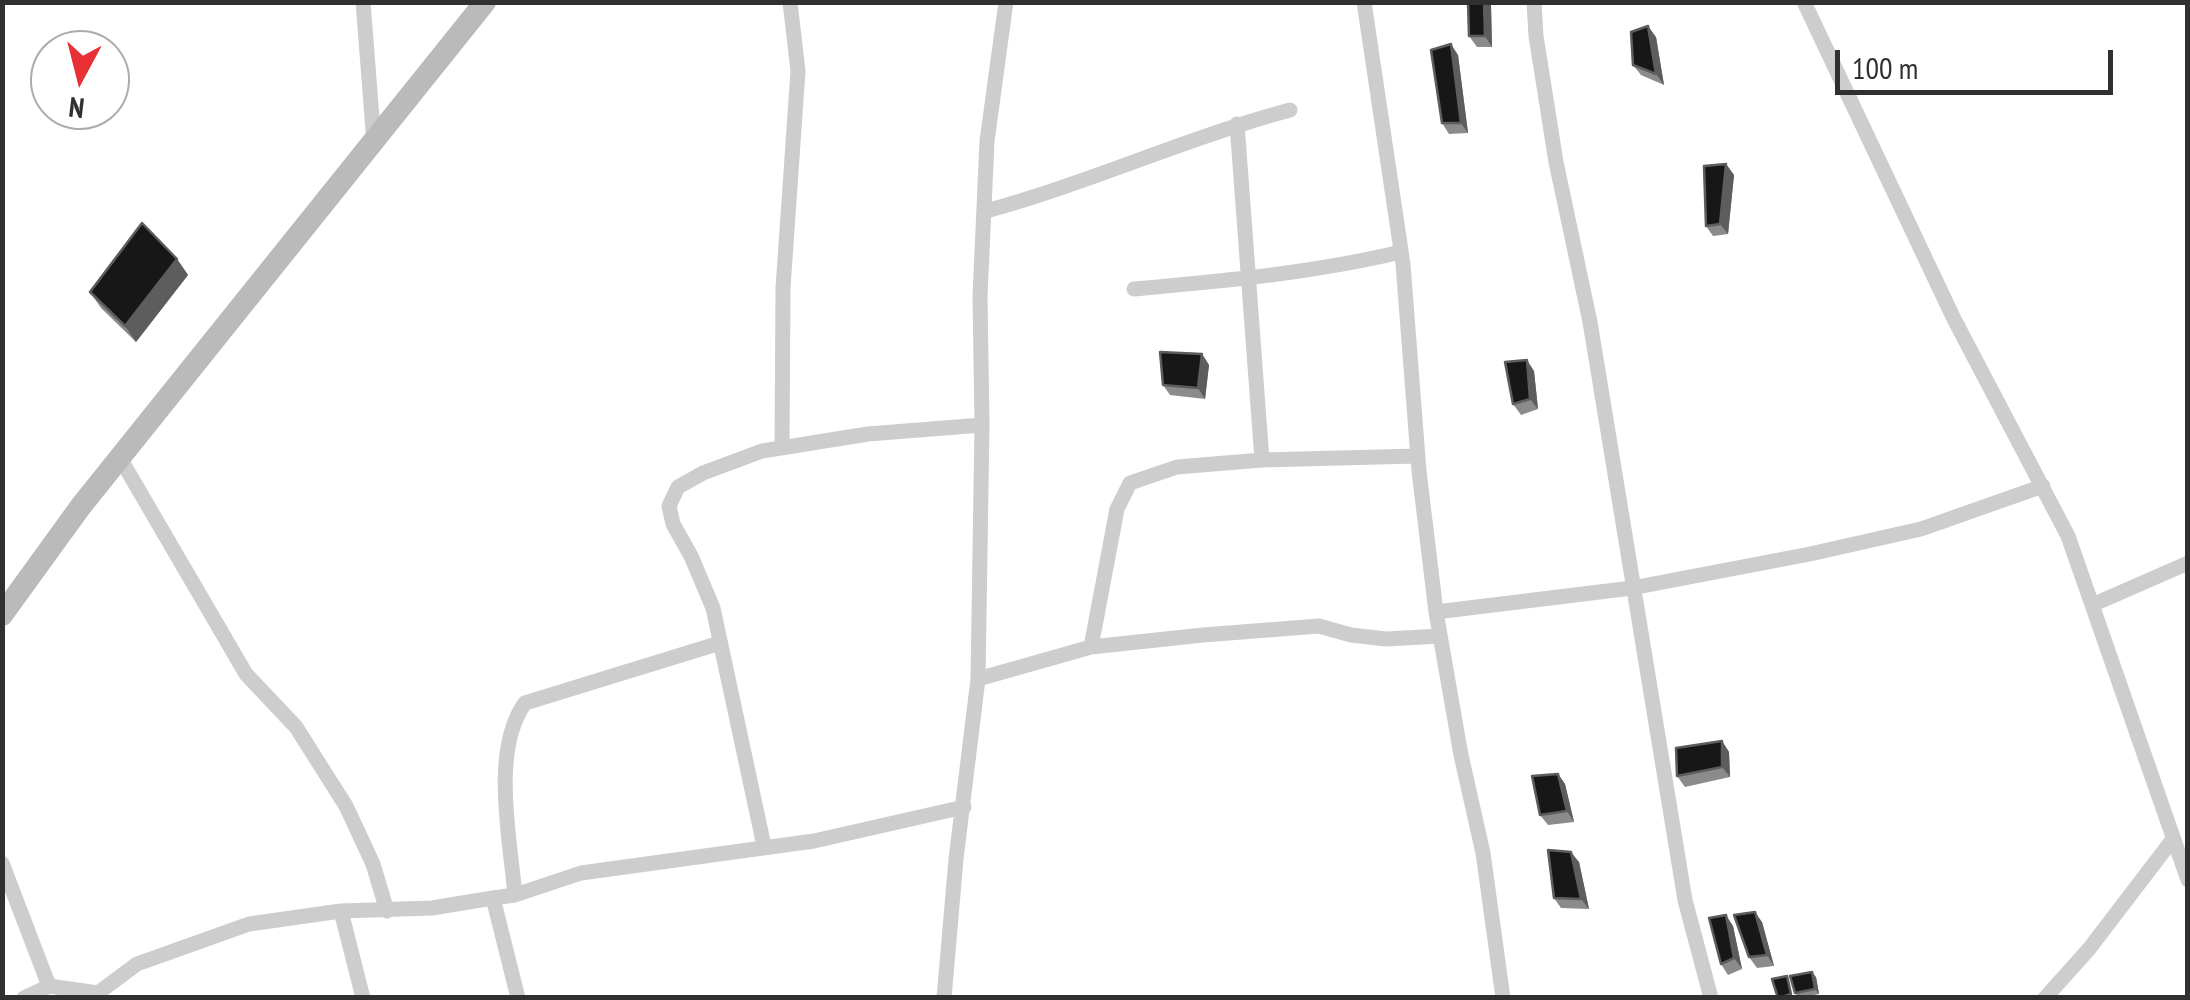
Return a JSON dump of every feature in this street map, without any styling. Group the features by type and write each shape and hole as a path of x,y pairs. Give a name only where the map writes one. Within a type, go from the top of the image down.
{"street":[{"path":"364,2 374,144"},
{"path":"2,615 120,458 485,2"},
{"path":"782,448 783,288 798,70 790,2"},
{"path":"944,998 978,679 980,296 987,141 1006,2"},
{"path":"1364,2 1401,252 1436,612 1461,756 1484,853 1503,998"},
{"path":"1534,2 1554,144 1590,322 1685,900 1711,998"},
{"path":"1804,2 1954,319 2068,536 2188,880"},
{"path":"986,211 1056,192 1237,124 1290,110"},
{"path":"1237,124 1262,460"},
{"path":"1134,289 1335,268 1401,252"},
{"path":"764,846 712,608 692,556 672,524 669,506 678,487 702,473 762,451 868,434 982,425"},
{"path":"1091,647 1117,509 1130,483 1177,467 1262,460 1418,456"},
{"path":"120,458 246,674 296,727 346,806 372,864 387,912"},
{"path":"1436,612 1632,588 1921,529 2043,486"},
{"path":"2092,605 2188,563"},
{"path":"978,679 1091,647 1319,626 1386,639 1440,636"},
{"path":"515,894 504,783 513,720 526,702 720,643"},
{"path":"24,998 49,986 100,995 138,964 249,924 340,911 387,912 494,898 581,873 814,840 964,807"},
{"path":"2045,998 2090,950 2173,839"},
{"path":"2,863 49,986"},
{"path":"494,898 518,998"},
{"path":"340,911 363,998"}],"building":[{"path":"1468,2 1484,2 1485,36 1469,36"},
{"path":"1648,26 1656,74 1633,65 1631,32"},
{"path":"1451,44 1461,123 1442,123 1431,50"},
{"path":"1726,164 1720,224 1706,226 1704,166"},
{"path":"142,223 177,259 125,326 90,292"},
{"path":"1160,352 1202,354 1198,388 1163,385"},
{"path":"1527,360 1530,399 1513,404 1505,362"},
{"path":"1722,741 1722,767 1677,776 1676,748"},
{"path":"1558,774 1567,811 1540,815 1532,776"},
{"path":"1548,850 1571,852 1581,899 1554,898"},
{"path":"1755,912 1767,955 1749,957 1734,915"},
{"path":"1726,915 1734,958 1721,964 1709,918"},
{"path":"1812,972 1815,989 1795,993 1790,976"},
{"path":"1787,976 1791,994 1778,998 1772,979"}]}
